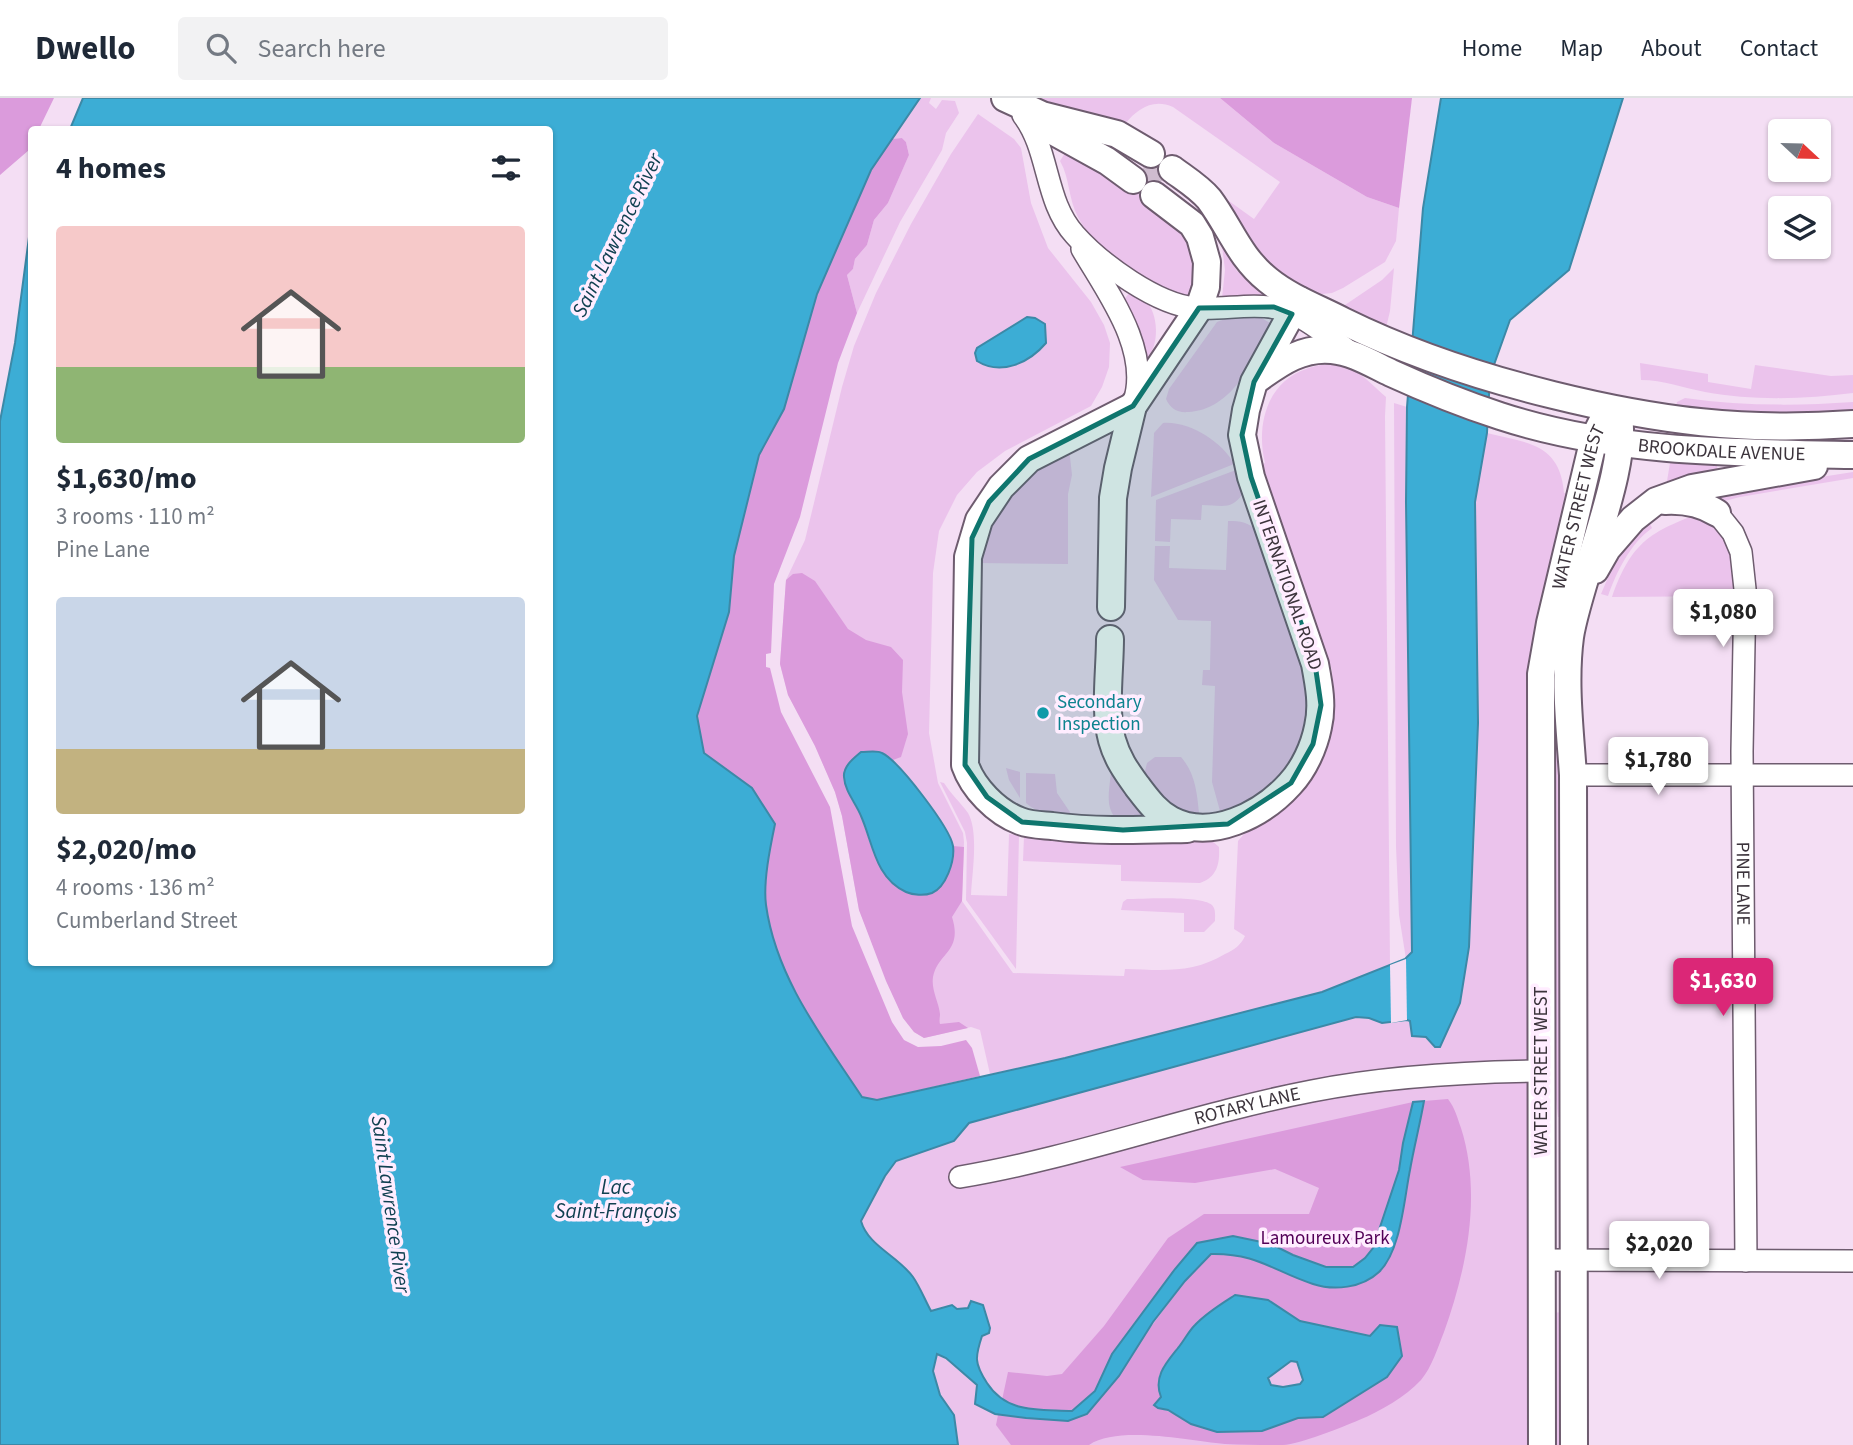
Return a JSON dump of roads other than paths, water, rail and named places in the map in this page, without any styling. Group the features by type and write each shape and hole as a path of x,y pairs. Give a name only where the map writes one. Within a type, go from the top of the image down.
{"main road":[{"path":"1015,106 1107,161 1152,175 1206,197 1238,248 1296,307"},
{"path":"1111,607 1114,498 1118,468 1133,406 1199,308 1206,287 1205,248 1192,224 1152,175"},
{"name":"BROOKDALE AVENUE","path":"1296,307 1435,361 1505,383 1617,410 1669,420 1737,426 1780,428 1853,424"},
{"name":"INTERNATIONAL ROAD","path":"1110,639 1108,721 1116,754 1122,766 1160,812 1182,824 1200,828 1228,824 1265,805 1291,783 1313,744 1319,726 1321,705 1315,664 1247,464 1242,435 1254,382 1296,307"},
{"path":"1254,382 1279,363 1306,352 1332,350 1360,358"},
{"name":"BROOKDALE AVENUE","path":"1360,358 1501,416 1576,436 1682,450 1853,457"},
{"path":"1133,406 1029,459 1001,487 979,520 968,557 965,765 969,776 986,797 1000,810 1022,822 1085,829 1200,828"},
{"name":"WATER STREET WEST","path":"1574,1445 1573,775 1568,667 1578,599 1611,489 1603,420 1617,410"},
{"name":"WATER STREET WEST","path":"1542,1445 1541,674 1550,623 1607,440"},
{"path":"1578,599 1608,549 1633,519 1656,502 1692,488 1853,457"},
{"path":"1656,502 1692,502 1709,507 1717,513"}],"street":[{"path":"1015,106 1032,127 1037,138 1057,208 1118,313 1129,338 1137,362 1138,379 1133,406"},
{"path":"1074,234 1139,286 1179,304 1199,308 1296,307 1321,330 1360,358"},
{"name":"PINE LANE","path":"1717,513 1732,533 1741,552 1745,589 1742,776 1746,1261"},
{"path":"1573,775 1853,775"},
{"name":"ROTARY LANE","path":"960,1177 1010,1169 1310,1091 1376,1080 1540,1071"},
{"path":"1541,1261 1853,1261"}],"water":[{"name":"Lac Saint-François","path":"83,98 920,98 871,170 817,294 784,409 759,455 734,556 729,612 697,716 704,753 752,788 775,824 765,896 771,932 790,982 817,1030 862,1097 877,1100 1065,1058 1322,992 1405,959 1412,952 1407,407 1423,208 1441,98 1623,98 1569,270 1510,320 1490,376 1487,433 1475,502 1478,723 1469,947 1460,1003 1440,1047 1435,1047 1426,1037 1412,1036 1410,1021 1382,1023 1356,1017 969,1123 954,1141 896,1161 861,1221 870,1237 913,1277 931,1311 952,1305 957,1309 968,1308 971,1301 983,1305 990,1328 989,1333 982,1336 977,1360 983,1376 995,1393 1014,1405 1025,1408 1072,1411 1095,1391 1112,1354 1197,1243 1233,1236 1271,1244 1326,1267 1353,1267 1365,1258 1373,1248 1399,1170 1413,1102 1424,1101 1397,1238 1379,1272 1356,1285 1330,1287 1313,1284 1241,1256 1211,1254 1185,1281 1153,1322 1119,1376 1087,1414 1068,1421 995,1414 975,1404 977,1385 946,1358 937,1354 933,1371 940,1395 954,1415 958,1445 0,1445 0,421 15,343 28,245 28,966 553,966 553,126 71,126"},
{"path":"1027,317 1045,324 1046,343 1039,350 1023,361 1005,367 977,361 977,348"},
{"path":"861,752 880,752 900,768 923,796 950,837 953,846 951,866 941,885 932,893 919,895 906,892 896,886 881,869 861,816 848,793 844,777 845,769"},
{"path":"1235,1295 1268,1300 1300,1321 1370,1336 1380,1325 1397,1327 1402,1356 1387,1377 1323,1417 1298,1418 1262,1431 1217,1432 1191,1424 1168,1410 1158,1408 1154,1405 1161,1397 1159,1383 1165,1365 1199,1321","holes":["1291,1361 1297,1362 1303,1380 1300,1384 1283,1387 1271,1385 1268,1378"]}],"tunnel":[{"path":"1143,168 1161,182"}],"place":[{"name":"Secondary Inspection","path":"1043,713"}],"water label":[{"name":"Saint Lawrence River","path":"617,235"},
{"name":"Saint Lawrence River","path":"391,1204"}],"park label":[{"name":"Lamoureux Park","path":"1325,1238"}]}
